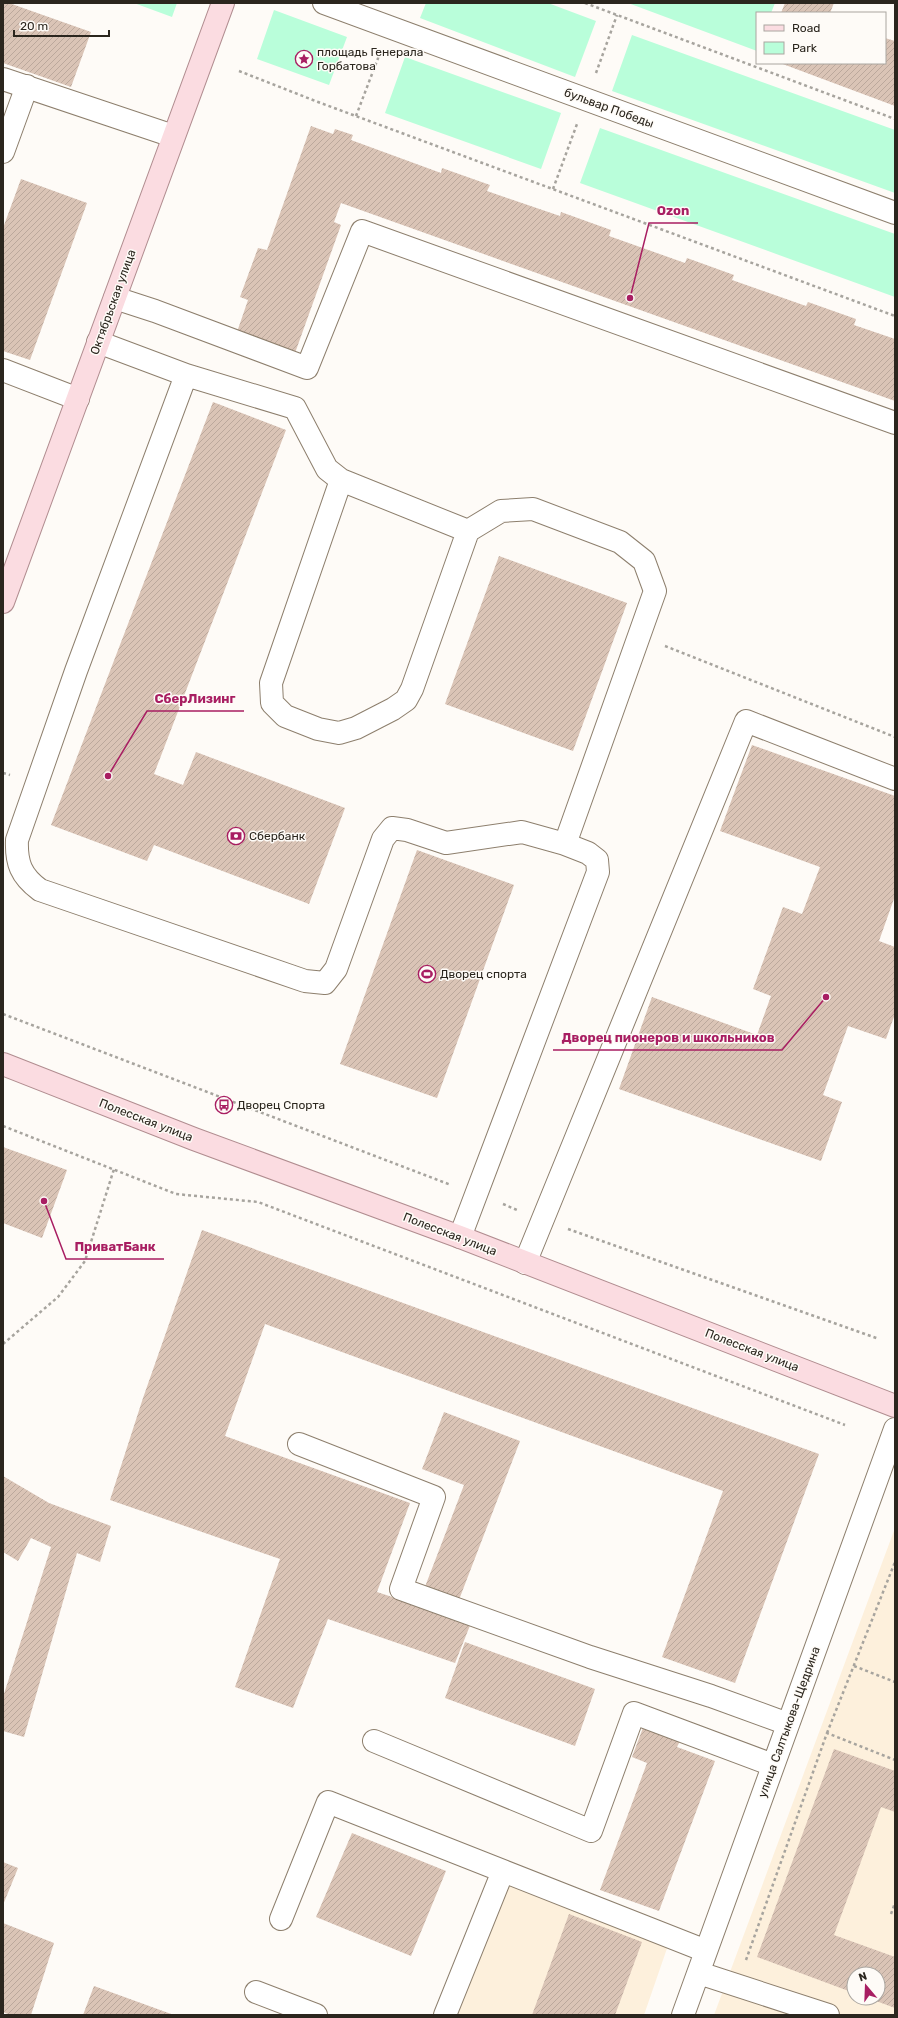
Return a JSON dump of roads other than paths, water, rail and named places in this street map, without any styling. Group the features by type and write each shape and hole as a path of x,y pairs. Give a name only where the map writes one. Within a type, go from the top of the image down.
{"main road":[{"name":"Октябрьская улица","path":"3,602 223,3"},
{"name":"Полесская улица","path":"3,1064 194,1139 525,1262 895,1406"}],"street":[{"name":"бульвар Победы","path":"324,3 895,213"},
{"path":"3,79 173,136"},
{"path":"3,152 27,86"},
{"path":"114,298 155,311 307,368 362,231 895,423"},
{"path":"98,342 186,375 295,408 327,469 341,480 468,531"},
{"path":"3,370 78,398"},
{"path":"186,375 76,671 17,840 16,857 28,882 40,890 306,981 325,983 336,969 383,839 392,828 407,830 446,843 522,832 566,844 588,853 597,860 598,872 460,1238"},
{"path":"341,480 271,683 272,703 285,716 318,729 339,733 356,728 393,709 406,700 412,689 468,531 501,511 533,509 620,542 644,561 655,591 566,844"},
{"path":"525,1262 746,721 895,779"},
{"name":"улица Салтыкова-Щедрина","path":"683,2015 895,1429"},
{"path":"299,1444 434,1497 401,1589 590,1657 711,1696 788,1724"},
{"path":"374,1741 591,1831 634,1713 773,1765"},
{"path":"281,1919 328,1802 706,1951"},
{"path":"445,2015 503,1871"},
{"path":"699,1973 828,2015"},
{"path":"256,1992 316,2015"}],"place":[{"name":"площадь Генерала Горбатова","path":"304,59"},
{"name":"Ozon","path":"630,298"},
{"name":"СберЛизинг","path":"108,776"},
{"name":"Сбербанк","path":"236,836"},
{"name":"Дворец спорта","path":"427,974"},
{"name":"Дворец пионеров и школьников","path":"826,997"},
{"name":"Дворец Спорта","path":"224,1105"},
{"name":"ПриватБанк","path":"44,1201"}]}
